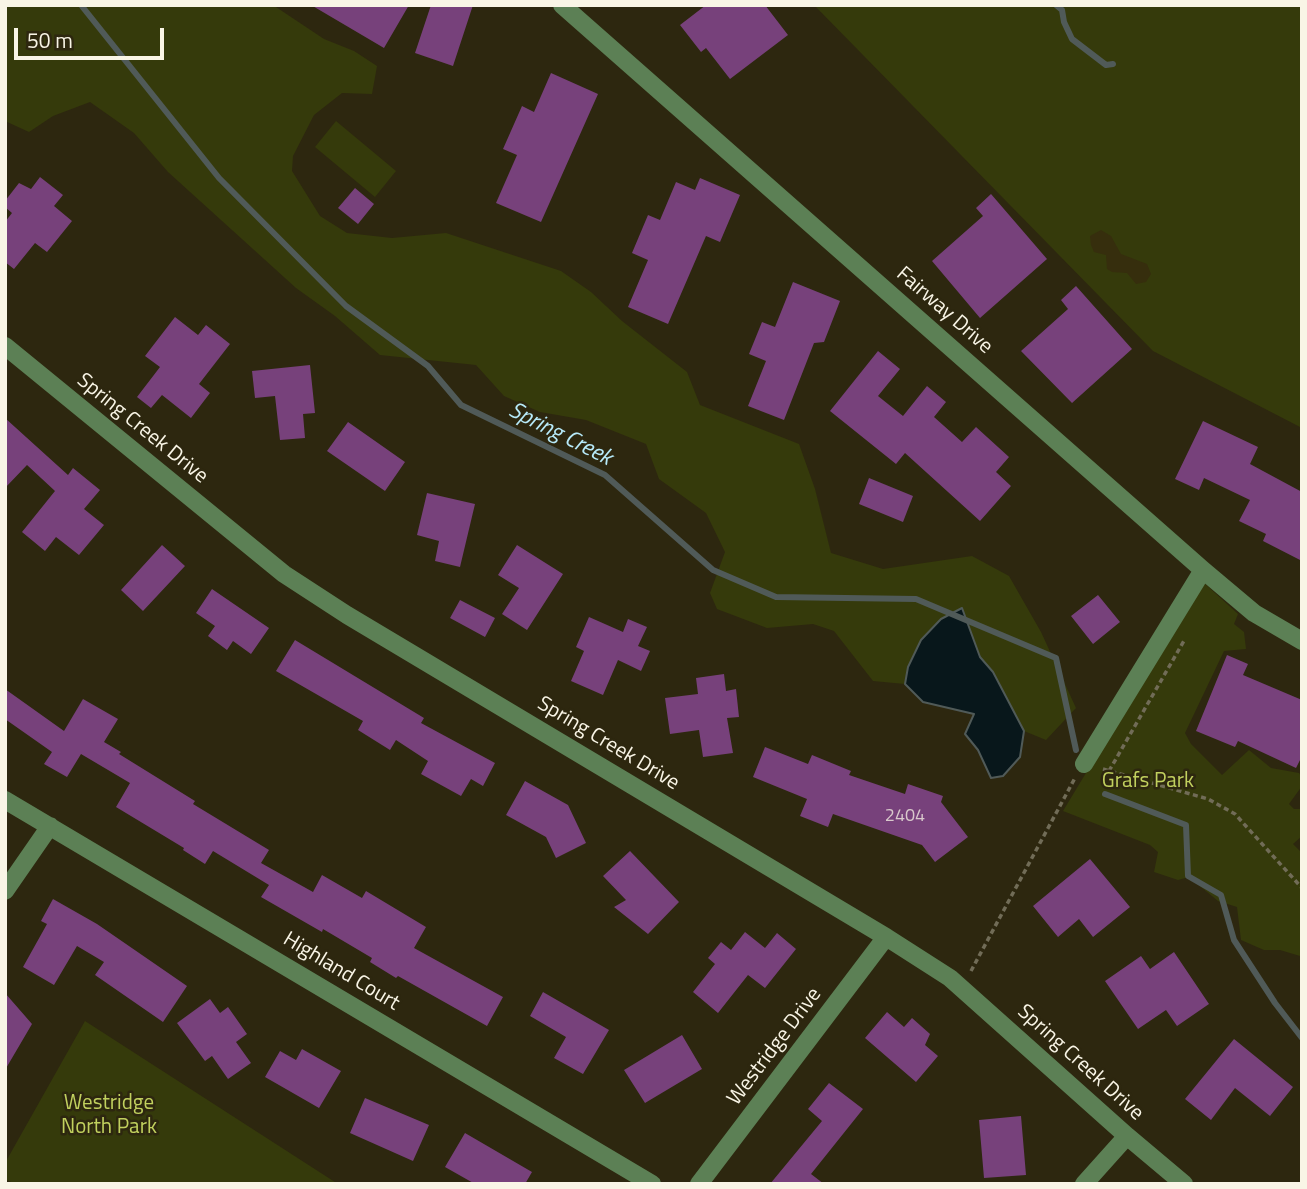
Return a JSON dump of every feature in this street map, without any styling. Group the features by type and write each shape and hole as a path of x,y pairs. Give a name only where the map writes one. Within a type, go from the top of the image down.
{"street":[{"name":"Fairway Drive","path":"562,5 1203,570 1254,613 1302,641"},
{"name":"Spring Creek Drive","path":"9,356 284,574 347,615 886,937 961,988 1184,1184"},
{"path":"1084,764 1203,570"},
{"name":"Highland Court","path":"5,800 652,1184"},
{"path":"5,891 50,826"},
{"name":"Westridge Drive","path":"699,1184 886,937"},
{"path":"1084,1184 1127,1136"}],"path":[{"path":"1109,771 1191,629"},
{"path":"961,988 1084,764 1208,800 1235,814 1302,888"}],"green space":[{"path":"5,5 273,5 324,39 354,51 377,66 372,94 342,93 314,115 293,156 292,171 320,216 347,233 392,238 446,233 561,271 591,292 622,321 687,372 700,405 799,444 815,489 831,553 883,569 972,556 1009,576 1041,632 1076,708 1046,740 1024,731 993,672 980,657 962,608 908,667 905,684 873,681 834,631 813,624 767,628 717,609 710,593 725,552 706,513 659,479 646,444 586,420 540,412 504,396 476,365 380,355 335,316 296,288 168,172 134,133 90,102 53,116 29,132 5,121"},
{"path":"814,5 1302,5 1302,428 1153,351"},
{"path":"336,121 396,171 375,197 315,147"},
{"name":"Grafs Park","path":"1202,581 1238,614 1234,624 1244,632 1246,649 1224,651 1185,733 1191,744 1222,775 1249,750 1271,768 1299,773 1302,777 1302,786 1289,804 1294,809 1302,809 1302,836 1293,844 1302,853 1302,959 1280,950 1264,950 1241,940 1237,907 1218,901 1189,877 1178,880 1154,872 1158,852 1150,845 1063,811"},
{"name":"Westridge North Park","path":"85,1021 338,1184 15,1184 5,1179 5,1163"}],"sand":[{"path":"1101,230 1111,236 1121,254 1147,264 1151,274 1146,282 1136,284 1127,273 1107,269 1106,255 1094,252 1091,245 1090,236"}],"shaded area":[{"path":"962,608 980,657 993,672 1024,731 1020,757 1003,776 991,778 978,750 965,734 974,714 923,702 905,684 908,667 921,640 941,619"}],"building":[{"path":"311,5 409,5 384,48"},
{"path":"431,5 473,5 453,66 415,53"},
{"path":"706,5 765,5 788,35 730,79 706,48 701,52 680,25"},
{"path":"551,73 598,94 541,222 496,203 517,155 503,149 522,106 534,112"},
{"path":"40,177 63,195 54,206 72,221 47,252 35,243 14,269 5,262 5,222 12,213 5,207 5,201 19,183 31,189"},
{"path":"700,178 740,195 720,242 706,236 668,324 628,307 648,260 632,253 648,215 660,220 676,182 695,190"},
{"path":"355,188 374,204 358,224 338,208"},
{"path":"991,194 1047,259 980,318 932,261 983,216 976,208"},
{"path":"793,282 840,301 824,342 814,343 784,420 748,406 766,361 749,354 762,322 775,327"},
{"path":"1076,286 1132,349 1072,403 1021,351 1068,309 1061,300"},
{"path":"175,317 198,335 206,325 230,344 199,384 210,393 191,418 162,395 151,408 137,397 160,367 145,356"},
{"path":"878,351 900,369 878,396 903,416 927,386 946,402 934,417 962,442 976,427 1009,457 996,472 1011,486 980,521 905,453 896,464 830,411"},
{"path":"310,365 315,413 303,414 305,438 280,440 275,396 255,398 252,371"},
{"path":"5,418 68,475 73,468 100,490 84,509 104,525 79,555 56,537 45,551 22,532 55,491 27,465 5,488"},
{"path":"1203,421 1258,447 1250,464 1302,492 1302,561 1263,541 1266,534 1239,521 1250,500 1204,478 1199,490 1175,479"},
{"path":"348,422 405,462 385,491 327,451"},
{"path":"869,478 913,496 903,522 859,504"},
{"path":"427,493 475,504 460,567 435,561 439,541 417,535"},
{"path":"162,545 185,566 143,611 121,590"},
{"path":"517,545 563,574 527,630 502,614 519,588 498,575"},
{"path":"212,589 269,628 251,654 233,641 227,650 208,636 215,626 196,613"},
{"path":"1098,595 1120,622 1093,644 1071,616"},
{"path":"460,600 495,618 485,637 450,618"},
{"path":"589,617 623,632 628,619 647,627 638,646 650,651 641,671 618,660 603,695 571,681 584,651 576,647"},
{"path":"295,640 424,718 421,723 495,763 483,786 471,779 461,796 421,774 428,761 396,740 390,750 358,730 363,721 276,671"},
{"path":"1227,655 1248,664 1243,675 1302,700 1302,756 1296,768 1238,741 1235,747 1196,731"},
{"path":"724,674 726,691 736,689 739,717 727,718 733,753 703,757 699,730 670,734 665,698 698,694 696,678"},
{"path":"5,689 64,731 83,699 118,719 104,742 195,801 193,804 269,850 261,863 313,892 322,875 362,898 366,891 426,927 414,948 503,997 487,1026 398,976 396,978 370,962 372,958 261,897 269,885 213,851 205,864 183,850 184,848 116,807 130,783 81,754 67,777 44,764 52,752 5,719"},
{"path":"765,747 808,764 812,755 851,771 849,775 905,794 908,784 943,796 941,802 968,837 935,862 922,845 833,814 828,827 800,816 807,799 753,777"},
{"path":"525,781 568,805 586,843 556,858 546,837 506,815"},
{"path":"630,851 679,902 648,934 614,907 626,900 603,876"},
{"path":"1090,859 1130,907 1093,937 1079,919 1058,937 1033,906"},
{"path":"53,899 97,924 187,986 163,1022 95,975 104,962 77,946 54,985 23,967 47,924 41,921"},
{"path":"745,932 765,948 777,933 796,949 765,988 748,975 718,1013 693,992 715,964 708,958 721,942 731,950"},
{"path":"1174,952 1209,1004 1177,1026 1166,1010 1138,1029 1105,981 1141,956 1150,969"},
{"path":"543,992 609,1030 583,1074 554,1058 566,1037 530,1016"},
{"path":"5,993 32,1024 5,1070"},
{"path":"210,999 220,1013 228,1007 247,1034 236,1042 251,1063 228,1079 212,1056 205,1061 177,1023"},
{"path":"887,1012 904,1027 912,1018 930,1034 925,1045 938,1056 916,1082 865,1038"},
{"path":"682,1035 702,1069 645,1103 624,1070"},
{"path":"1234,1039 1293,1087 1270,1116 1235,1088 1211,1120 1185,1099"},
{"path":"302,1049 341,1071 319,1108 265,1077 280,1051 296,1060"},
{"path":"829,1083 863,1109 811,1174 824,1184 770,1184 822,1121 808,1109"},
{"path":"365,1098 429,1125 413,1161 350,1133"},
{"path":"1021,1116 1026,1175 984,1178 979,1120"},
{"path":"465,1133 532,1172 525,1184 475,1184 445,1167"}],"waterway":[{"name":"Spring Creek","path":"81,5 219,178 346,306 428,366 461,405 605,475 713,570 776,597 916,599 1056,658 1076,750"},
{"path":"1056,5 1062,10 1072,39 1106,65 1113,64"},
{"name":"Spring Creek","path":"1105,794 1186,825 1188,876 1221,895 1234,940 1275,1003 1302,1038"}]}
